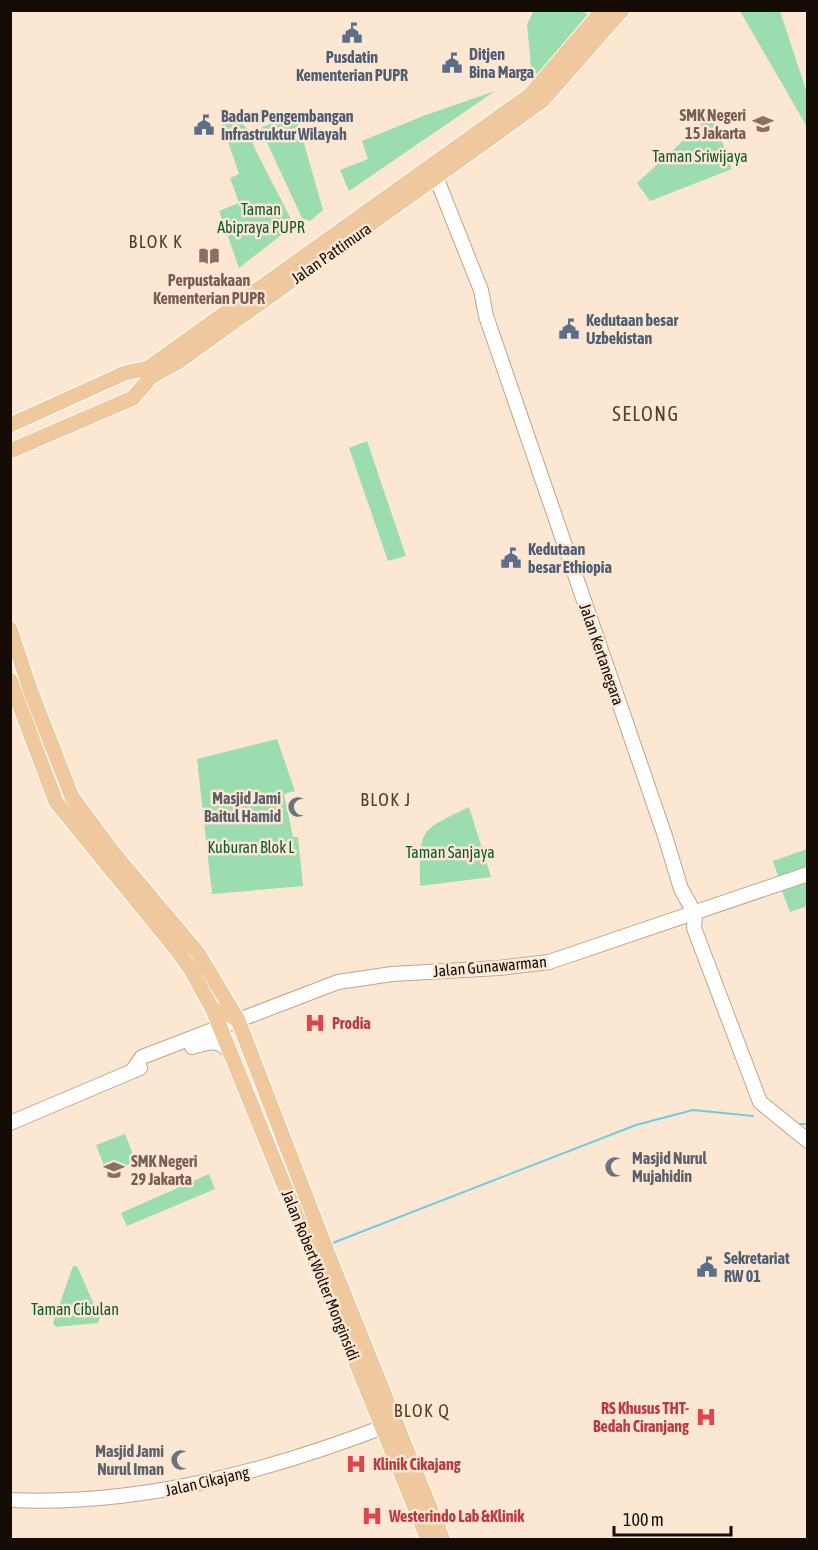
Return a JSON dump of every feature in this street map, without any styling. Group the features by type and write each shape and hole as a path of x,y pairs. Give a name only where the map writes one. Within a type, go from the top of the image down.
{"main road":[{"name":"Jalan Pattimura","path":"10,451 133,398 150,372 497,126 542,100 622,10"},
{"name":"Jalan Pattimura","path":"497,126 530,95 601,11"},
{"name":"Jalan Pattimura","path":"10,425 125,373 150,372 178,362 432,180 482,137"},
{"path":"10,435 150,372"},
{"path":"10,444 67,421 150,372"},
{"name":"Jalan Robert Wolter Monginsidi","path":"10,629 31,692 72,797 107,857 191,970 213,1010 435,1538"},
{"name":"Jalan Robert Wolter Monginsidi","path":"10,680 56,802 198,953 238,1020 389,1425"},
{"path":"213,1010 226,1013 238,1020"}],"street":[{"name":"Jalan Kertanegara","path":"432,180 481,290 486,316 665,836 681,889 695,914 694,928 760,1102 807,1141"},
{"name":"Jalan Gunawarman","path":"132,1071 142,1058 338,982 392,974 499,968 549,962 807,874"},
{"path":"673,921 681,889"},
{"path":"10,1123 132,1071 214,1041 222,1044 232,1054"},
{"name":"Jalan Cikajang","path":"10,1500 43,1502 122,1498 158,1492 255,1470 326,1449 389,1425"}],"green space":[{"path":"577,10 588,14 536,85 532,78 527,24 533,12"},
{"path":"740,11 780,11 807,93 807,127"},
{"path":"495,91 349,191 340,170 368,159 362,141 423,116"},
{"name":"Taman Abipraya PUPR","path":"231,111 249,131 255,149 294,225 239,268 219,211 239,203 230,178 239,174 219,115"},
{"name":"Taman Sriwijaya","path":"712,114 732,169 650,201 637,183"},
{"path":"290,116 297,119 323,210 310,221 302,218 263,134 262,127"},
{"path":"367,441 406,556 388,561 349,448"},
{"name":"Kuburan Blok L","path":"277,739 295,791 284,794 293,837 298,837 303,886 212,894 197,759"},
{"name":"Taman Sanjaya","path":"469,807 491,877 420,886 420,853 425,834 439,822"},
{"path":"807,849 807,869 779,879 773,861"},
{"path":"807,881 807,906 790,912 782,891"},
{"path":"125,1134 136,1162 107,1173 96,1145"},
{"path":"209,1174 215,1189 127,1226 121,1213"},
{"name":"Taman Cibulan","path":"73,1266 77,1266 100,1318 98,1323 56,1327 53,1323"}],"waterway":[{"path":"330,1244 636,1125 693,1110 753,1116"},
{"path":"797,1124 808,1124"}],"place":[{"name":"Pusdatin Kementerian PUPR","path":"352,33"},
{"name":"Ditjen Bina Marga","path":"452,63"},
{"name":"SMK Negeri 15 Jakarta","path":"763,124"},
{"name":"Badan Pengembangan Infrastruktur Wilayah","path":"204,125"},
{"name":"Perpustakaan Kementerian PUPR","path":"209,256"},
{"name":"Kedutaan besar Uzbekistan","path":"569,329"},
{"name":"Kedutaan besar Ethiopia","path":"511,558"},
{"name":"Masjid Jami Baitul Hamid","path":"298,807"},
{"name":"Prodia","path":"315,1023"},
{"name":"Masjid Nurul Mujahidin","path":"615,1167"},
{"name":"SMK Negeri 29 Jakarta","path":"114,1170"},
{"name":"Sekretariat RW 01","path":"707,1267"},
{"name":"RS Khusus THT- Bedah Ciranjang","path":"706,1417"},
{"name":"Masjid Jami Nurul Iman","path":"181,1460"},
{"name":"Klinik Cikajang","path":"356,1464"},
{"name":"Westerindo Lab &Klinik","path":"372,1516"}],"district":[{"name":"BLOK K","path":"156,241"},
{"name":"SELONG","path":"646,413"},
{"name":"BLOK J","path":"386,799"},
{"name":"BLOK Q","path":"422,1410"}]}
